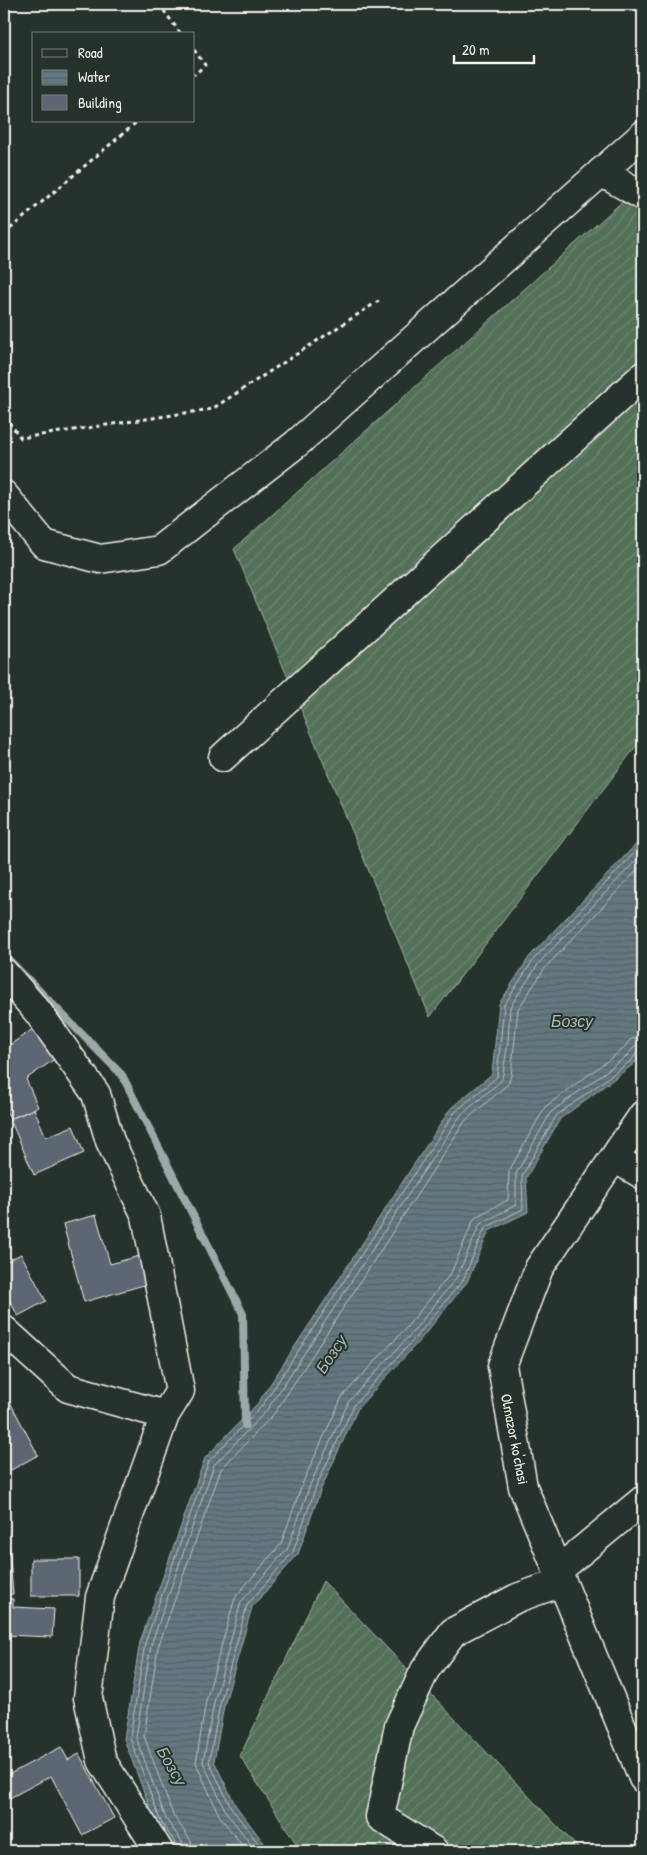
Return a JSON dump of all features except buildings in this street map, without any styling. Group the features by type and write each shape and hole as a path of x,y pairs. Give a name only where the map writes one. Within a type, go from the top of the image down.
{"street":[{"path":"4,495 44,544 100,558 159,550 296,444 643,135"},
{"path":"601,172 643,196"},
{"path":"223,757 643,376"},
{"path":"4,973 38,1012 96,1094 110,1141 146,1216 180,1391 164,1415 100,1597 88,1698 102,1761 159,1851"},
{"name":"Olmazor ko'chasi","path":"643,1115 540,1268 502,1366 523,1487 643,1778"},
{"path":"614,1158 643,1175"},
{"path":"4,1330 68,1388 164,1415"},
{"path":"434,1851 380,1817 399,1726 425,1670 453,1632 560,1576 643,1500"}],"path":[{"path":"159,4 180,32"},
{"path":"195,51 205,65 195,74"},
{"path":"4,234 137,122"},
{"path":"4,416 21,438 212,409 380,300"}],"green space":[{"path":"643,183 643,737 430,1017 234,549"},
{"path":"323,1581 581,1851 301,1851 240,1756"}],"water":[{"name":"Бозсу","path":"643,837 643,1052 635,1063 560,1119 526,1178 528,1212 489,1231 467,1282 420,1340 358,1408 321,1489 298,1554 252,1607 224,1706 214,1761 236,1806 270,1851 175,1851 156,1824 124,1739 140,1642 205,1458 258,1403 451,1108 492,1074 499,1004 530,956"}],"waterway":[{"path":"4,955 122,1075 243,1314 245,1425"}]}
